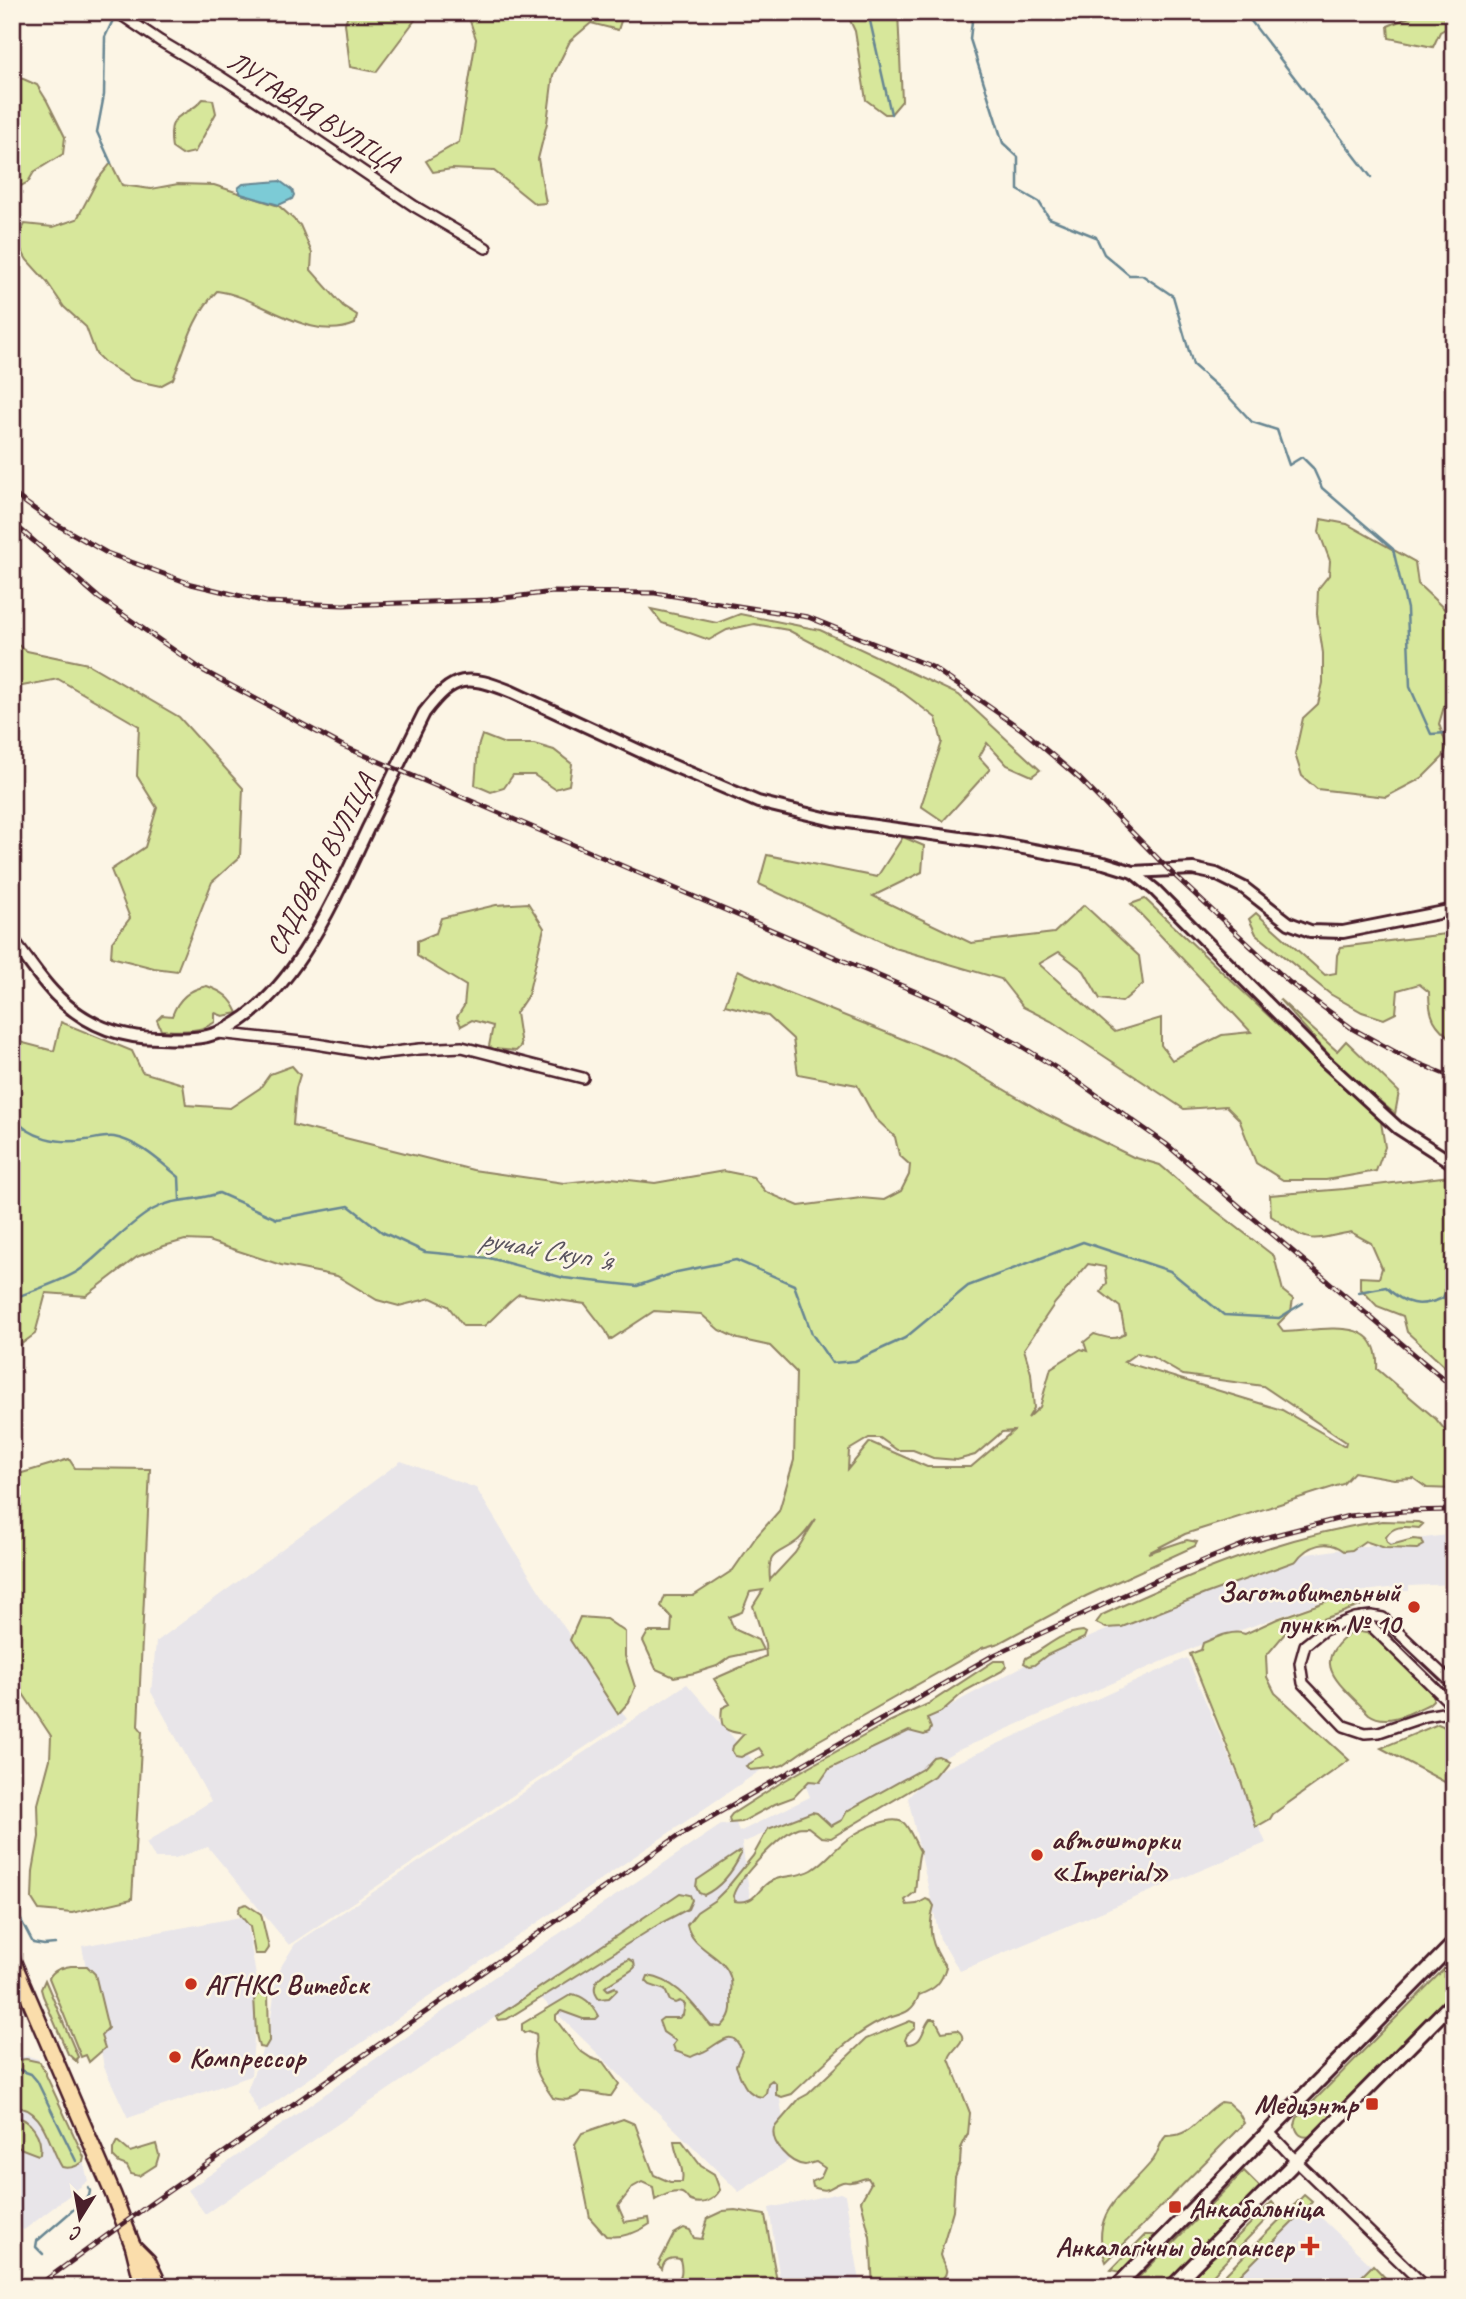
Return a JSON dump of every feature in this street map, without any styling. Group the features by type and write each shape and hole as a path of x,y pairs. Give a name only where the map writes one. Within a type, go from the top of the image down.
{"main road":[{"path":"1116,2287 1454,1943"},
{"path":"12,1959 101,2164 133,2246 160,2287"},
{"path":"1172,2287 1454,2001"},
{"path":"143,2264 143,2287"}],"street":[{"name":"ЛУГАВАЯ ВУЛІЦА","path":"117,12 290,121 415,206 486,247"},
{"name":"САДОВАЯ ВУЛІЦА","path":"218,1033 252,1012 273,992 299,960 350,867 424,713 440,691 454,682 492,684 758,802 833,820 996,843 1104,863 1133,872"},
{"path":"1133,872 1193,869 1216,874 1244,888 1290,923 1310,931 1343,932 1454,910"},
{"path":"1133,872 1155,890 1326,1062 1398,1128 1454,1164"},
{"name":"САДОВАЯ ВУЛІЦА","path":"12,939 36,974 59,998 80,1016 120,1034 145,1038 178,1038 218,1033 310,1043 377,1054 462,1047 583,1078"},
{"path":"1454,1685 1383,1618 1371,1616 1324,1630 1305,1646 1300,1663 1303,1683 1344,1726 1365,1733 1379,1732 1454,1709"},
{"path":"1362,1617 1454,1709"},
{"path":"1269,2132 1426,2287"}],"shaded area":[{"path":"401,1461 476,1488 538,1589 627,1719 289,1945 208,1847 175,1858 155,1858 146,1843 211,1801 151,1692 156,1642"},
{"path":"1454,1534 1454,1584 1409,1586 1409,1591 1397,1591 1396,1587 1358,1592 1357,1598 1340,1600 1337,1596 1207,1642 954,1752 843,1815 844,1823 829,1830 818,1811 742,1843 789,2160 739,2192 534,1991 205,2214 188,2190 445,2010 721,1825 736,1823 739,1832 810,1797 805,1784 1025,1665 1204,1588 1307,1554"},
{"path":"1187,1658 1266,1843 960,1971 940,1939 908,1798 927,1776"},
{"path":"687,1684 761,1770 259,2113 247,2091 269,2032 277,1973 295,1944"},
{"path":"246,1916 258,1988 251,2076 128,2118 104,2067 82,1946"},
{"path":"28,2056 38,2059 82,2155 88,2181 24,2230 12,2224 12,2062"},
{"path":"840,2193 845,2195 861,2287 781,2287 769,2208"},
{"name":"Анкалагічны дыспансер","path":"1309,2206 1394,2287 1228,2287"}],"green space":[{"path":"349,12 421,12 376,72 350,67 345,23"},
{"path":"467,12 624,12 618,30 591,23 570,41 553,75 547,123 538,159 546,203 535,204 494,171 452,169 433,172 426,161 459,142 476,39"},
{"path":"846,12 898,12 902,101 891,114 885,114 866,100 855,31"},
{"path":"1421,12 1454,12 1454,24 1440,32 1433,47 1389,38 1388,26"},
{"path":"12,74 37,85 65,137 63,154 34,172 28,182 19,187 12,182"},
{"path":"203,99 213,100 216,113 195,152 182,155 172,148 174,121"},
{"path":"111,163 122,185 151,189 178,184 214,185 279,206 300,225 312,253 311,270 343,306 357,315 355,324 338,329 302,324 250,301 217,291 201,311 173,379 160,386 133,380 105,363 96,354 86,327 64,307 47,282 27,260 16,241 25,224 53,227 77,219 98,179"},
{"path":"1321,519 1347,524 1415,562 1418,584 1454,618 1454,672 1439,724 1447,746 1443,757 1422,778 1386,797 1317,789 1302,776 1295,754 1303,718 1318,704 1323,683 1323,653 1317,614 1318,589 1329,575 1330,561 1319,532"},
{"path":"651,609 717,623 740,614 820,630 959,695 1040,770 1032,776 1007,765 987,743 979,757 990,769 943,821 921,806 942,742 936,718 894,686 788,630 754,624 727,630 709,640 662,623"},
{"path":"12,641 27,651 88,664 179,717 243,788 240,857 212,882 177,971 111,957 112,942 130,918 111,870 145,847 157,808 137,776 139,726 58,679 12,688"},
{"path":"482,735 505,744 534,744 554,750 572,764 569,785 555,789 534,775 513,775 504,788 491,792 475,785 478,747"},
{"path":"903,837 924,846 922,872 873,896 971,943 1054,933 1084,905 1139,956 1143,984 1122,1002 1100,999 1084,971 1059,952 1039,964 1115,1032 1161,1018 1161,1045 1172,1060 1222,1035 1251,1032 1131,904 1145,899 1381,1122 1385,1147 1376,1171 1326,1180 1283,1180 1256,1163 1239,1119 1226,1106 1184,1109 1051,1021 1023,1007 1001,979 895,948 759,884 767,855 877,877"},
{"path":"528,903 544,928 528,995 516,1013 521,1046 516,1051 494,1049 489,1046 493,1026 472,1020 461,1026 457,1017 464,1006 466,986 417,956 417,941 436,933 441,918 496,905"},
{"path":"1256,913 1325,975 1336,973 1337,955 1341,947 1454,933 1454,1041 1434,1020 1429,992 1419,984 1398,990 1396,1013 1384,1019 1362,1012 1330,994 1256,934 1249,919"},
{"path":"738,970 952,1059 1046,1114 1133,1157 1160,1165 1274,1256 1283,1291 1293,1299 1291,1311 1278,1324 1284,1332 1346,1329 1359,1332 1369,1339 1376,1351 1377,1369 1436,1419 1454,1441 1454,1489 1427,1488 1413,1478 1394,1479 1354,1472 1343,1484 1185,1534 1148,1553 1187,1540 1197,1542 1195,1546 1086,1596 999,1643 982,1648 816,1742 783,1765 750,1770 746,1766 764,1755 759,1748 741,1757 735,1756 733,1746 744,1734 728,1730 723,1725 722,1708 730,1704 714,1679 766,1656 753,1606 763,1590 750,1592 742,1612 729,1617 734,1629 758,1640 763,1650 730,1657 717,1666 674,1677 656,1669 643,1641 648,1632 671,1632 672,1618 661,1606 665,1596 693,1596 733,1570 756,1537 779,1511 794,1460 796,1372 770,1346 738,1339 719,1330 701,1314 654,1311 610,1340 585,1304 519,1294 484,1326 463,1326 448,1306 431,1298 399,1306 377,1300 337,1276 281,1265 208,1241 185,1240 137,1257 86,1296 46,1293 35,1334 12,1351 12,1040 54,1051 61,1022 132,1051 142,1072 183,1084 186,1105 230,1108 260,1088 270,1074 292,1066 300,1075 296,1088 293,1125 473,1170 564,1183 611,1178 655,1183 724,1171 753,1177 766,1192 799,1206 861,1198 884,1200 901,1191 909,1175 910,1165 899,1155 895,1137 875,1118 857,1085 798,1074 793,1039 768,1016 725,1005","holes":["1088,1264 1105,1267 1107,1283 1101,1292 1120,1307 1125,1333 1114,1338 1094,1334 1084,1342 1087,1351 1081,1349 1051,1368 1040,1407 1028,1418 1034,1408 1031,1373 1024,1349 1055,1303","1137,1353 1152,1357 1183,1375 1263,1386 1346,1442 1345,1446 1282,1410 1124,1362","1013,1431 971,1467 927,1467 870,1442 848,1469 849,1450 869,1438 880,1438 897,1450 913,1450 933,1458 957,1460 975,1455 1002,1432","816,1519 795,1553 770,1580 772,1558 800,1539"]},
{"path":"207,986 226,996 238,1013 223,1016 215,1013 215,1022 196,1030 161,1030 157,1020 162,1015 172,1016 185,996"},
{"path":"1279,999 1337,1051 1346,1041 1399,1092 1395,1114 1339,1066"},
{"path":"1450,1176 1454,1178 1454,1375 1407,1332 1403,1316 1377,1306 1360,1288 1360,1277 1379,1278 1382,1268 1371,1243 1351,1232 1325,1238 1301,1236 1271,1216 1270,1195"},
{"path":"69,1459 75,1468 150,1469 138,1726 142,1731 132,1899 72,1913 39,1910 32,1899 33,1871 39,1837 38,1804 50,1759 51,1736 12,1677 12,1476"},
{"path":"1382,1521 1423,1524 1419,1528 1396,1528 1386,1537 1391,1545 1413,1539 1422,1540 1424,1545 1417,1549 1385,1548 1365,1541 1352,1550 1344,1551 1331,1545 1318,1545 1306,1551 1296,1561 1122,1627 1106,1628 1096,1623 1102,1615 1204,1570 1309,1536"},
{"path":"1336,1598 1338,1603 1359,1599 1360,1606 1286,1632 1266,1656 1267,1677 1275,1693 1349,1760 1256,1827 1241,1781 1190,1654 1201,1650 1203,1643 1218,1637 1230,1633 1245,1634 1277,1619"},
{"path":"580,1617 606,1619 625,1632 625,1656 635,1687 629,1702 618,1714 570,1640"},
{"path":"1083,1631 1086,1633 1084,1638 1047,1655 1034,1665 1024,1663 1026,1658 1059,1638"},
{"path":"1354,1631 1372,1634 1433,1695 1433,1700 1415,1711 1391,1719 1376,1718 1369,1714 1339,1683 1330,1663 1332,1653 1339,1643"},
{"path":"994,1661 1005,1661 1006,1666 1002,1671 965,1691 941,1712 927,1718 931,1728 929,1733 924,1735 909,1731 829,1769 820,1782 809,1781 794,1797 742,1822 730,1823 732,1814 782,1782 889,1722 928,1704"},
{"path":"1438,1724 1454,1736 1454,1787 1381,1748"},
{"path":"933,1757 947,1760 934,1776 831,1838 821,1837 808,1827 790,1832 742,1879 733,1896 735,1901 748,1901 771,1881 812,1870 849,1838 868,1827 892,1820 904,1823 920,1851 915,1892 905,1900 907,1905 926,1899 934,1906 932,1938 946,1967 937,1985 919,1995 908,2011 881,2021 857,2035 792,2094 782,2097 776,2095 776,2084 772,2080 762,2097 748,2090 736,2066 742,2051 735,2039 722,2040 691,2057 675,2051 673,2045 676,2041 663,2032 659,2021 663,2018 679,2018 683,2015 685,2004 670,2001 665,1990 646,1981 648,1976 658,1978 676,1988 711,2026 721,2027 729,2017 731,2006 728,1971 696,1941 687,1925 697,1912 726,1889 753,1856 768,1829 812,1812 817,1813 831,1826 842,1820 847,1811 922,1769"},
{"path":"740,1851 741,1854 726,1878 710,1892 704,1895 699,1893 697,1880"},
{"path":"680,1893 690,1895 692,1900 688,1909 507,2019 498,2020 496,2017"},
{"path":"246,1904 261,1914 269,1948 265,1954 255,1954 250,1927 238,1912 240,1906"},
{"path":"629,1959 634,1962 635,1967 605,1987 608,1990 615,1987 617,1990 609,1998 599,1999 595,1992 598,1980 603,1974"},
{"path":"1454,1959 1454,1992 1312,2136 1300,2135 1295,2125 1297,2118"},
{"path":"87,1966 95,1974 108,2028 101,2036 105,2048 89,2062 86,2055 81,2057 49,1978 61,1968"},
{"path":"45,1980 78,2057 78,2063 68,2054 43,1996 41,1989"},
{"path":"268,1992 269,2041 265,2048 259,2047 256,2034 254,1996"},
{"path":"572,1994 588,2002 599,2016 596,2019 583,2019 561,2011 556,2015 556,2020 579,2050 603,2062 619,2084 611,2096 582,2092 569,2100 561,2100 553,2098 540,2079 534,2063 536,2034 529,2031 524,2033 522,2024"},
{"path":"930,2019 935,2019 942,2032 957,2030 961,2034 962,2041 949,2059 970,2113 968,2134 961,2148 955,2177 953,2210 940,2255 946,2269 943,2283 946,2287 873,2287 870,2237 861,2201 871,2183 868,2178 844,2182 826,2190 813,2187 812,2182 821,2177 825,2168 816,2162 805,2165 793,2161 778,2146 774,2128 799,2099 808,2094 866,2039 910,2021 915,2023 915,2028 905,2040 908,2044 913,2043 920,2038"},
{"path":"19,2060 40,2062 84,2157 83,2162 78,2165 62,2167 39,2120 23,2108 12,2106 12,2066"},
{"path":"1221,2102 1228,2103 1239,2113 1244,2123 1106,2262 1101,2244 1102,2229 1105,2216 1112,2205 1153,2160 1166,2136 1183,2133"},
{"path":"12,2116 24,2120 34,2129 40,2154 12,2145"},
{"path":"623,2119 635,2124 654,2175 670,2182 682,2182 682,2171 674,2141 682,2141 701,2166 714,2174 720,2190 718,2194 700,2203 691,2201 679,2192 655,2200 653,2187 642,2182 633,2187 618,2206 625,2222 649,2218 650,2224 629,2235 606,2236 590,2218 575,2144 582,2133"},
{"path":"117,2141 130,2152 156,2144 159,2155 156,2165 139,2176 131,2174 127,2166 113,2157"},
{"path":"1244,2171 1260,2187 1162,2287 1129,2287"},
{"path":"1304,2195 1312,2202 1309,2206 1228,2287 1213,2287"},
{"path":"1272,2202 1277,2208 1201,2287 1184,2287 1205,2264"},
{"path":"735,2210 765,2215 778,2287 666,2287 678,2280 682,2270 680,2259 668,2260 662,2269 658,2265 674,2234 684,2228 690,2230 694,2238 702,2239 708,2218 723,2211"},
{"path":"1145,2235 1155,2235 1124,2273 1111,2270"},
{"path":"1373,2265 1394,2287 1351,2287"}],"water":[{"path":"280,181 292,190 294,195 292,199 279,205 241,194 238,188 243,184"}],"waterway":[{"path":"868,12 891,114"},
{"name":"ручай Скупʼя","path":"968,12 972,21 970,39 1003,143 1018,157 1018,190 1039,202 1049,218 1096,237 1104,254 1129,275 1142,275 1173,296 1193,365 1252,422 1277,430 1289,465 1302,457 1313,468 1322,488 1393,549 1407,609 1410,687 1431,734 1447,733 1454,748"},
{"path":"1009,17 1028,12"},
{"path":"1244,12 1371,177"},
{"path":"111,163 97,132 104,95 105,37 113,20"},
{"path":"12,1116 27,1130 46,1138 76,1141 111,1137 132,1143 179,1177 180,1199"},
{"name":"ручай Скупʼя","path":"12,1299 75,1273 152,1210 169,1203 219,1193 277,1219 349,1206 382,1232 425,1252 489,1258 564,1278 637,1286 677,1272 736,1260 794,1285 812,1334 832,1363 855,1361 905,1338 968,1286 1083,1242 1170,1271 1224,1315 1279,1318 1303,1303"},
{"name":"ручай Скупʼя","path":"1359,1292 1386,1287 1406,1301 1420,1304 1435,1301 1443,1298 1450,1280 1445,1263 1454,1257"},
{"path":"12,1903 33,1943 55,1944"},
{"path":"14,2068 31,2074 37,2081 76,2161"},
{"path":"43,2254 36,2247 37,2241 89,2196 88,2187"}],"railway":[{"path":"12,493 54,523 107,553 191,584 266,602 343,605 488,600 553,592 655,593 808,617 932,667 1024,731 1080,779 1171,872 1289,982 1353,1029 1408,1059 1454,1078"},
{"path":"12,522 99,598 204,671 343,746 949,1006 1018,1044 1077,1081 1166,1144 1454,1388"},
{"path":"36,2287 153,2202 678,1836 992,1656 1161,1578 1252,1541 1349,1516 1454,1510"}],"place":[{"name":"Заготовительный пункт № 10","path":"1414,1607"},
{"name":"автошторки «Imperial»","path":"1037,1855"},
{"name":"АГНКС Витебск","path":"191,1984"},
{"name":"Компрессор","path":"175,2057"},
{"name":"Медцэнтр","path":"1372,2104"},
{"name":"Анкабальніца","path":"1175,2207"},
{"name":"Анкалагічны дыспансер","path":"1310,2246"}]}
